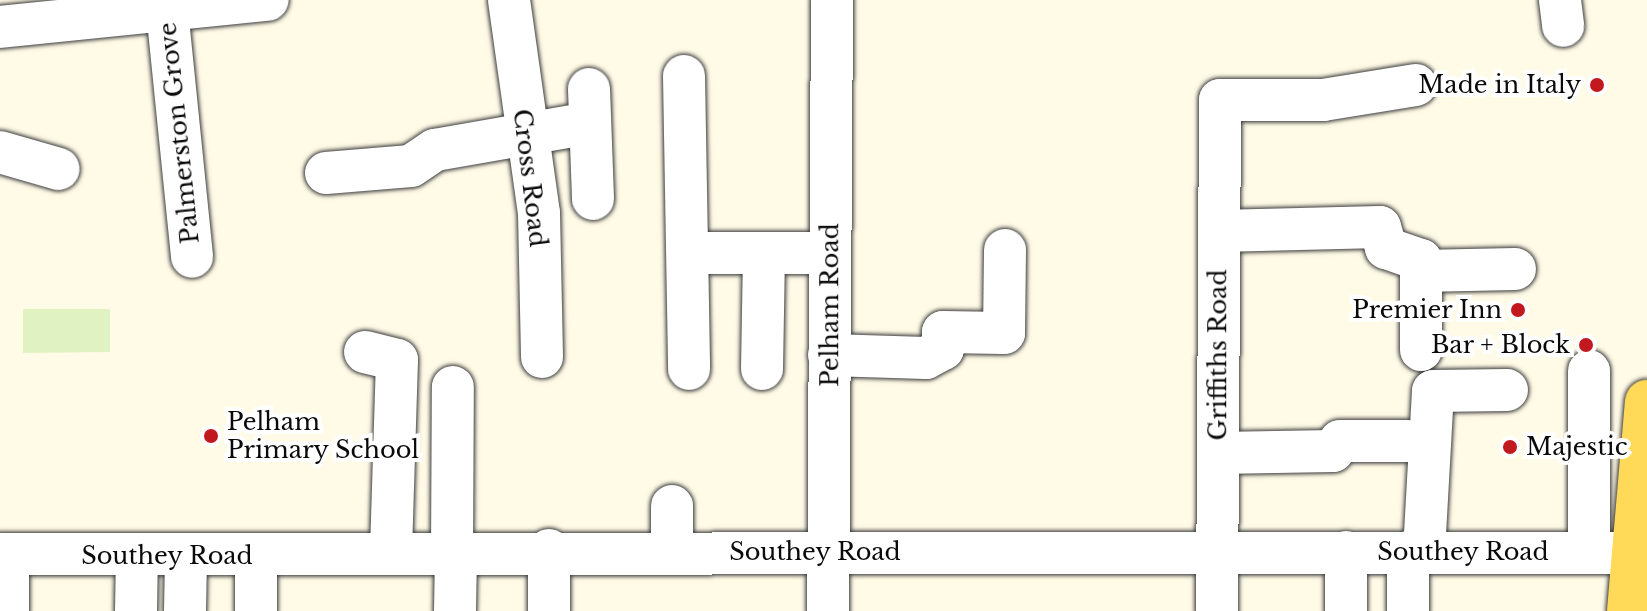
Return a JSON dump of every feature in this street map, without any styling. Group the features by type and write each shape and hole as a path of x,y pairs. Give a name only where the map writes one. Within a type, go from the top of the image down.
{"main road":[{"path":"1629,611 1610,552 1647,402"}],"street":[{"path":"0,27 161,7 268,0"},
{"name":"Cross Road","path":"509,0 524,134 539,213 542,357"},
{"name":"Pelham Road","path":"828,611 832,0"},
{"name":"Palmerston Grove","path":"161,7 192,257"},
{"path":"684,76 689,369"},
{"name":"Griffiths Road","path":"1217,611 1220,100 1323,100 1416,85"},
{"path":"326,173 411,166 435,150 524,134 590,106 593,199"},
{"path":"0,152 59,169"},
{"path":"1219,231 1380,227 1386,248 1421,260 1421,350"},
{"path":"829,355 926,358 943,349 943,332 1004,333 1005,250"},
{"path":"687,252 830,253"},
{"path":"762,369 764,253"},
{"path":"1421,271 1515,269"},
{"path":"365,352 397,360 391,553"},
{"path":"1589,371 1610,552"},
{"path":"453,387 455,611"},
{"path":"1408,611 1433,391 1507,390"},
{"path":"1218,453 1333,451 1340,441 1408,441"},
{"path":"672,506 672,551"},
{"path":"549,550 549,611"},
{"name":"Southey Road","path":"4,554 186,557 549,550 829,553 1610,552"},
{"path":"1346,552 1346,611"},
{"path":"4,554 8,611"},
{"path":"136,611 137,556"},
{"path":"256,556 256,611"},
{"path":"185,611 186,557"}],"green space":[{"path":"23,309 110,309 110,352 23,353"}],"place":[{"name":"Made in Italy","path":"1597,85"},
{"name":"Premier Inn","path":"1518,310"},
{"name":"Bar + Block","path":"1586,345"},
{"name":"Pelham Primary School","path":"211,436"},
{"name":"Majestic","path":"1510,447"}]}
